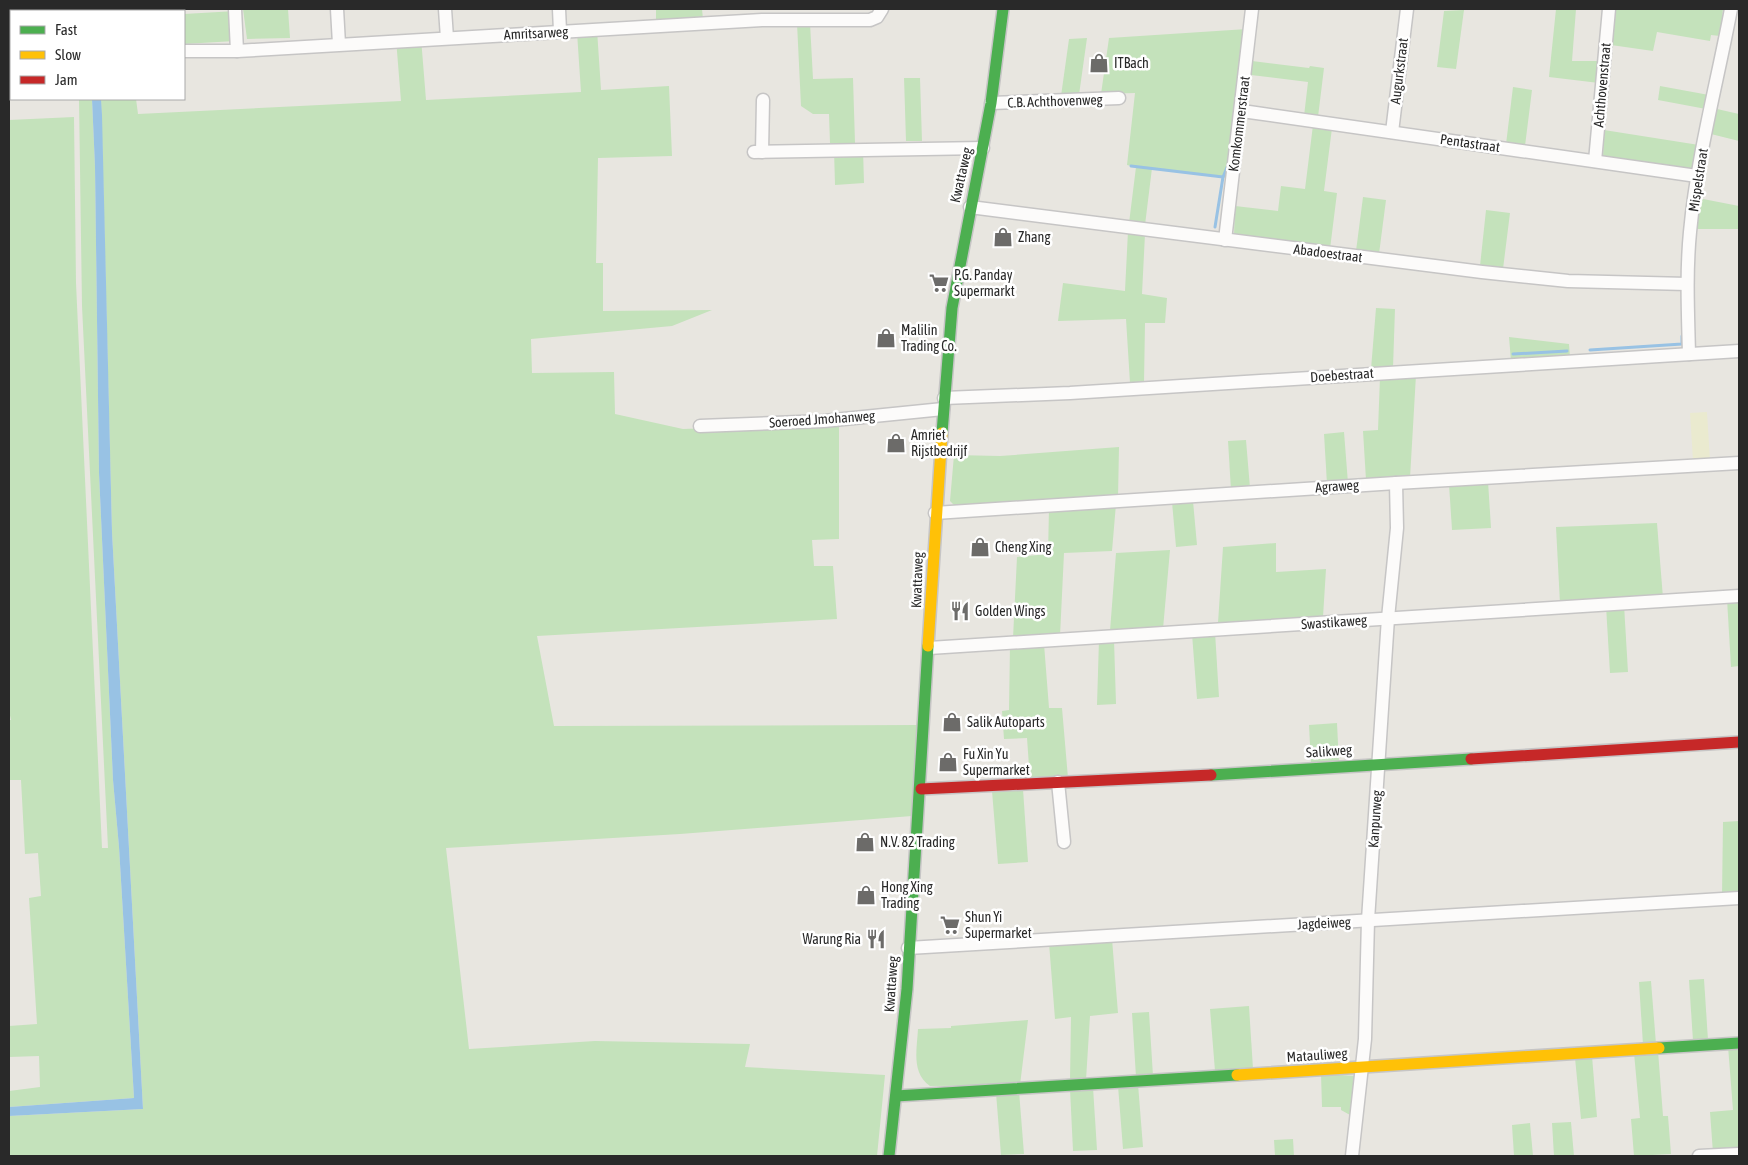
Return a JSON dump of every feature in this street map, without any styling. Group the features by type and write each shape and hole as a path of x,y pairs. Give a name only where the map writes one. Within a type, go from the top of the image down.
{"street":[{"path":"235,9 237,52"},
{"path":"337,9 339,44"},
{"path":"446,9 447,38"},
{"path":"560,9 560,32"},
{"name":"Amritsarweg","path":"185,51 237,52 339,44 560,32 763,14 870,20 877,17 882,9"},
{"name":"Kwattaweg","path":"889,1156 907,989 908,948 921,789 935,513 952,308 991,103 1004,9"},
{"name":"Komkommerstraat","path":"1225,240 1242,111 1252,9"},
{"path":"1406,9 1412,9"},
{"name":"Augurkstraat","path":"1392,132 1406,9"},
{"name":"Achthovenstraat","path":"1595,160 1609,9"},
{"name":"Mispelstraat","path":"1689,354 1687,284 1690,233 1697,176 1731,9"},
{"name":"C.B. Achthovenweg","path":"991,103 1119,98"},
{"path":"763,100 758,152 983,148"},
{"name":"Pentastraat","path":"1242,111 1697,176"},
{"name":"Abadoestraat","path":"970,207 1568,281 1687,284"},
{"name":"Doebestraat","path":"944,403 1089,392 1739,351"},
{"name":"Soeroed Jmohanweg","path":"700,426 824,421 944,403"},
{"name":"Agraweg","path":"935,513 1739,463"},
{"name":"Kanpurweg","path":"1352,1156 1362,1067 1368,920 1388,618 1397,528 1396,483"},
{"name":"Swastikaweg","path":"929,648 1739,596"},
{"name":"Salikweg","path":"921,789 1739,742"},
{"path":"1058,782 1064,842"},
{"name":"Jagdeiweg","path":"908,948 1739,898"},
{"name":"Matauliweg","path":"896,1096 1739,1042"},
{"path":"1699,1156 1739,1154"}],"green space":[{"path":"243,9 288,9 290,38 247,39"},
{"path":"656,9 702,9 703,19 656,21"},
{"path":"1556,9 1576,9 1572,61 1600,61 1599,83 1549,77"},
{"path":"1614,9 1723,9 1720,36 1711,35 1710,41 1657,32 1653,51 1611,45"},
{"path":"1464,10 1456,69 1437,67 1444,11"},
{"path":"236,11 235,41 185,44 185,14"},
{"path":"797,23 810,23 813,79 853,78 855,143 830,143 829,114 813,114 801,106"},
{"path":"1247,29 1229,178 1152,168 1145,225 1129,223 1136,167 1127,165 1135,93 1101,94 1109,38"},
{"path":"597,30 601,90 669,86 672,156 598,158 596,263 603,263 603,311 712,310 672,326 531,339 532,373 614,372 615,414 683,429 839,423 839,539 812,540 814,566 833,566 837,619 537,636 554,726 920,725 912,816 680,834 446,848 469,1049 595,1041 750,1044 745,1067 885,1075 877,1156 9,1156 9,1116 143,1109 112,532 101,100 136,100 138,114 401,101 396,39 421,38 426,100 581,92 577,32"},
{"path":"1087,38 1079,95 1061,96 1069,39"},
{"path":"1252,61 1324,68 1318,117 1304,116 1308,82 1251,75"},
{"path":"904,78 920,78 922,141 906,141"},
{"path":"1660,86 1709,95 1706,109 1658,100"},
{"path":"1513,87 1532,90 1525,146 1506,144"},
{"path":"79,100 92,100 95,167 99,473 113,780 119,847 134,1098 9,1107 9,1091 40,1087 39,1056 9,1057 9,1026 37,1024 29,898 41,896 38,853 25,854 21,780 9,780 9,720 11,720 9,711 9,120 74,117 76,283 102,848 108,848 82,306"},
{"path":"1717,109 1739,114 1739,141 1711,134"},
{"path":"1313,125 1332,128 1324,191 1337,193 1330,249 1234,235 1235,206 1278,211 1281,186 1305,189"},
{"path":"1604,130 1699,145 1694,170 1603,157"},
{"path":"863,149 864,183 835,185 834,150"},
{"path":"1363,197 1386,200 1379,254 1356,251"},
{"path":"1698,198 1739,206 1739,229 1695,229"},
{"path":"1486,210 1510,213 1503,269 1480,266"},
{"path":"1128,231 1145,234 1142,294 1167,298 1165,323 1145,323 1144,383 1130,383 1126,319 1058,321 1063,283 1125,291"},
{"path":"1376,308 1395,309 1393,368 1371,369"},
{"path":"1509,337 1569,344 1570,357 1511,361"},
{"path":"1416,375 1410,478 1366,480 1363,431 1378,430 1380,377"},
{"path":"1344,432 1348,483 1327,484 1324,434"},
{"path":"1246,440 1250,488 1231,490 1228,441"},
{"path":"1119,447 1118,498 956,507 950,501 954,455 1000,456"},
{"path":"1488,481 1491,528 1452,530 1449,484"},
{"path":"1193,501 1197,545 1176,547 1172,502"},
{"path":"1116,504 1112,551 1064,553 1060,636 1013,638 1017,557 1048,554 1049,508"},
{"path":"1657,523 1663,598 1560,604 1556,527"},
{"path":"1276,543 1276,572 1326,569 1323,617 1218,623 1223,547"},
{"path":"1170,550 1163,629 1110,631 1116,553"},
{"path":"1739,598 1739,666 1731,667 1727,599"},
{"path":"1624,605 1628,672 1610,673 1606,606"},
{"path":"1215,632 1219,697 1197,699 1192,634"},
{"path":"1099,639 1114,639 1116,704 1097,705"},
{"path":"1044,644 1049,708 1062,708 1068,778 1030,780 1027,738 1004,739 1002,711 1009,710 1010,645"},
{"path":"1337,723 1339,763 1311,764 1309,725"},
{"path":"1023,789 1028,862 998,864 992,791"},
{"path":"1739,821 1739,894 1722,895 1723,822"},
{"path":"1112,939 1118,1013 1090,1016 1086,1080 1070,1081 1071,1017 1055,1019 1049,943"},
{"path":"1704,979 1708,1040 1693,1041 1689,980"},
{"path":"1651,981 1656,1044 1643,1045 1639,982"},
{"path":"1249,1006 1253,1069 1215,1071 1210,1009"},
{"path":"1149,1012 1153,1076 1136,1077 1132,1013"},
{"path":"1028,1020 1020,1085 930,1086 920,1074 916,1060 918,1029 951,1028 951,1026"},
{"path":"1739,1045 1739,1151 1713,1153 1710,1112 1733,1110 1728,1046"},
{"path":"1658,1051 1663,1116 1668,1116 1671,1154 1634,1156 1631,1119 1640,1118 1634,1053"},
{"path":"1592,1056 1597,1117 1581,1119 1575,1058"},
{"path":"1321,1074 1356,1076 1353,1109 1350,1115 1341,1110 1341,1107 1322,1107"},
{"path":"1138,1084 1143,1147 1123,1149 1118,1086"},
{"path":"1093,1087 1097,1150 1073,1151 1070,1089"},
{"path":"1019,1091 1024,1154 1001,1155 996,1093"},
{"path":"1571,1122 1574,1156 1554,1156 1552,1123"},
{"path":"1530,1123 1533,1156 1514,1156 1512,1125"},
{"path":"1293,1139 1294,1156 1275,1156 1274,1140"}],"sand":[{"path":"1707,412 1710,460 1693,461 1690,413"}],"water":[{"path":"92,100 101,100 112,532 143,1109 9,1116 9,1107 134,1098 119,847 113,780 99,473 95,167"}],"waterway":[{"path":"1215,227 1223,177 1228,165"},
{"path":"1131,166 1223,177"},
{"path":"1590,350 1682,344 1682,336"},
{"path":"1513,354 1567,351"}],"traffic: fast":[{"path":"942,433 952,308 991,103 1003,9"},
{"path":"889,1156 907,989 928,646"},
{"path":"1211,775 1471,759"},
{"path":"1659,1048 1739,1043"},
{"path":"896,1096 1237,1075"}],"traffic: slow":[{"path":"928,646 942,433"},
{"path":"1237,1075 1659,1048"}],"traffic: jam":[{"path":"1471,759 1739,742"},
{"path":"921,789 1211,775"}],"place":[{"name":"ITBach","path":"1099,63"},
{"name":"Zhang","path":"1003,237"},
{"name":"P.G. Panday Supermarkt","path":"939,283"},
{"name":"Malilin Trading Co.","path":"886,338"},
{"name":"Amriet Rijstbedrijf","path":"896,443"},
{"name":"Cheng Xing","path":"980,547"},
{"name":"Golden Wings","path":"960,611"},
{"name":"Salik Autoparts","path":"952,722"},
{"name":"Fu Xin Yu Supermarket","path":"948,762"},
{"name":"N.V. 82 Trading","path":"865,842"},
{"name":"Hong Xing Trading","path":"866,895"},
{"name":"Shun Yi Supermarket","path":"950,925"},
{"name":"Warung Ria","path":"876,939"}]}
